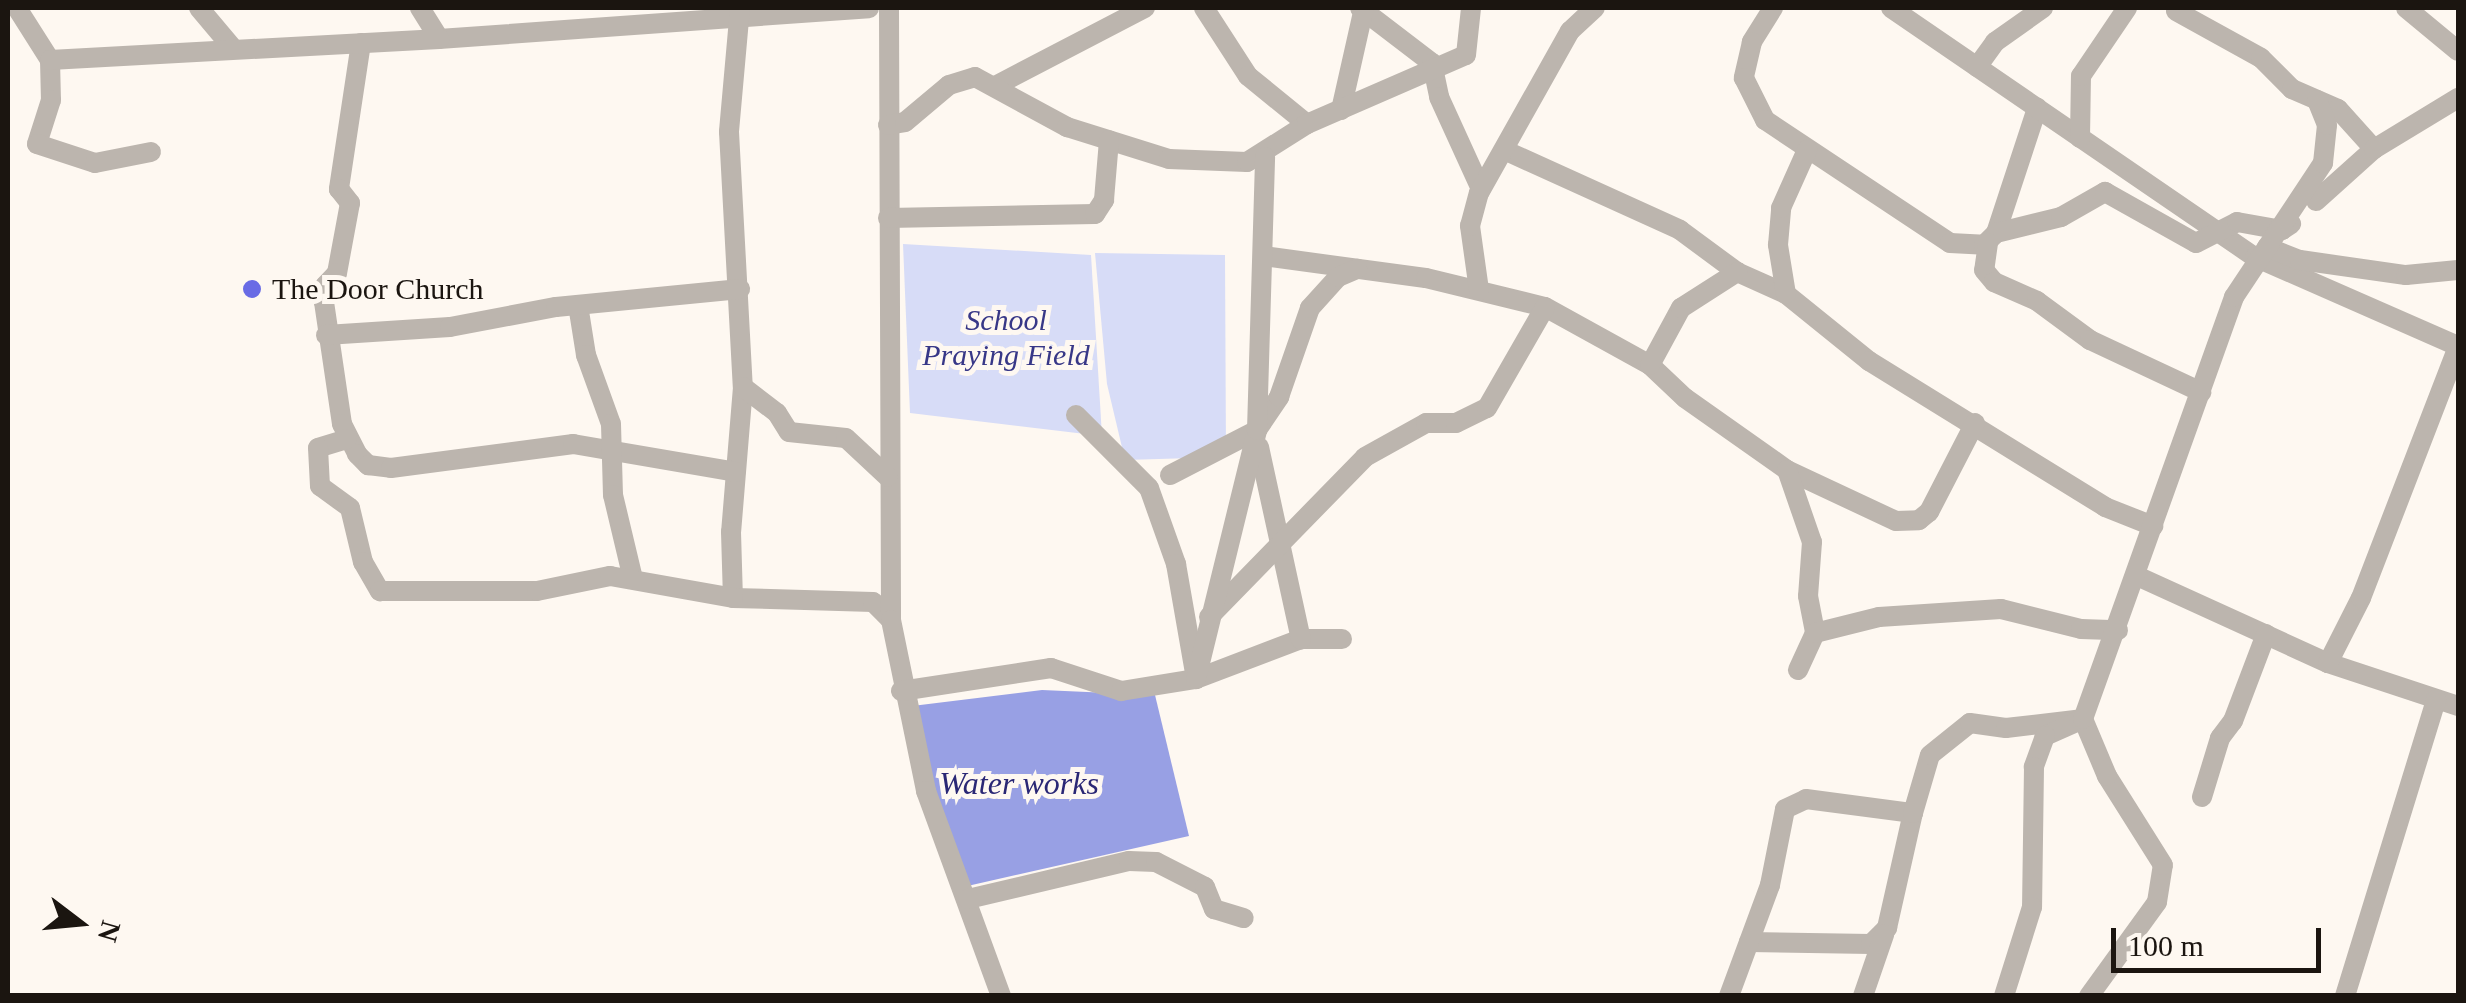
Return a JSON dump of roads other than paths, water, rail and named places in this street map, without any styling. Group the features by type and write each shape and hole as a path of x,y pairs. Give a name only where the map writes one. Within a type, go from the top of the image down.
{"street":[{"path":"17,8 50,60 51,100 37,144 95,162 150,152"},
{"path":"199,8 231,46"},
{"path":"420,8 439,39"},
{"path":"50,60 231,46 439,39 740,14 869,8"},
{"path":"888,8 890,620 901,690 926,791 1001,996"},
{"path":"995,86 1144,8"},
{"path":"1204,8 1248,76 1307,124"},
{"path":"1341,110 1362,8 1418,50 1434,73 1438,97 1481,189"},
{"path":"888,124 905,122 966,78 995,86 1067,127 1198,164 1264,157 1307,124 1434,73 1468,51 1471,8"},
{"path":"1479,290 1470,226 1481,189 1570,32 1595,8"},
{"path":"1772,8 1752,42 1744,78 1766,120 1950,243 1992,238 2061,217 2106,192 2194,242 2237,222 2282,230"},
{"path":"1870,8 1892,8 2216,233 2458,346 2361,598 2328,663"},
{"path":"1977,68 1995,42 2043,8"},
{"path":"2080,138 2080,76 2127,8"},
{"path":"2406,8 2458,51"},
{"path":"2175,9 2262,58 2292,89 2338,109 2374,149"},
{"path":"733,598 743,388 729,132 740,14"},
{"path":"361,43 340,188 350,203 338,273 325,286 326,335 347,439 379,468 532,445 616,451 736,472"},
{"path":"2089,996 2158,902 2163,865 2107,776 2083,719 2200,392 2261,252 2374,149 2458,98"},
{"path":"2282,230 2322,163 2327,125 2317,100"},
{"path":"2037,108 1984,270 1994,282 2036,301 2090,340 2200,392"},
{"path":"888,218 1095,214 1104,200 1109,140"},
{"path":"1504,150 1680,230 1737,272 1786,294 1869,360 2105,506 2152,526"},
{"path":"1786,294 1778,245 1781,208 1807,150"},
{"path":"1196,679 1256,430 1264,157"},
{"path":"2261,252 2406,275 2458,270"},
{"path":"1264,256 1479,290 1545,306 1650,365 1685,398 1788,470 1896,521 1919,520 1937,500 1974,424"},
{"path":"1170,475 1256,430 1279,396 1310,308 1338,276 1357,269"},
{"path":"1650,365 1681,308 1737,272"},
{"path":"326,335 450,327 578,305 740,289"},
{"path":"578,305 616,451 614,495 634,580"},
{"path":"1208,618 1276,545 1318,509 1343,475 1386,443 1426,422 1456,423 1488,408 1545,306"},
{"path":"743,388 777,413 789,432 846,438 888,477"},
{"path":"1076,415 1149,488 1176,564 1196,679"},
{"path":"1256,430 1276,545 1301,638"},
{"path":"347,439 318,448 320,486 350,508 363,562 380,591 516,592 610,576 733,598 874,602 890,620"},
{"path":"1788,470 1812,542 1808,596 1814,633 1798,670"},
{"path":"2137,576 2328,663 2458,706"},
{"path":"1814,633 1845,622 1985,608 2081,630 2118,630"},
{"path":"2202,797 2220,738 2234,721 2266,634"},
{"path":"901,690 1050,668 1121,691 1196,679 1301,638 1342,638"},
{"path":"2345,996 2436,700"},
{"path":"1863,996 1887,928 1930,755 1970,723 2006,728 2083,719"},
{"path":"2004,996 2032,907 2034,767 2044,736 2083,719"},
{"path":"1728,996 1770,885 1785,809 1806,798 1913,813"},
{"path":"968,899 1129,862 1156,862 1205,887 1214,909 1244,918"},
{"path":"1749,942 1871,944 1887,928"}],"water":[{"name":"Water works","path":"1042,690 1155,695 1189,836 963,887 904,707"}],"place":[{"name":"The Door Church","path":"252,289"}],"park label":[{"name":"School Praying Field","path":"1006,337"}]}
